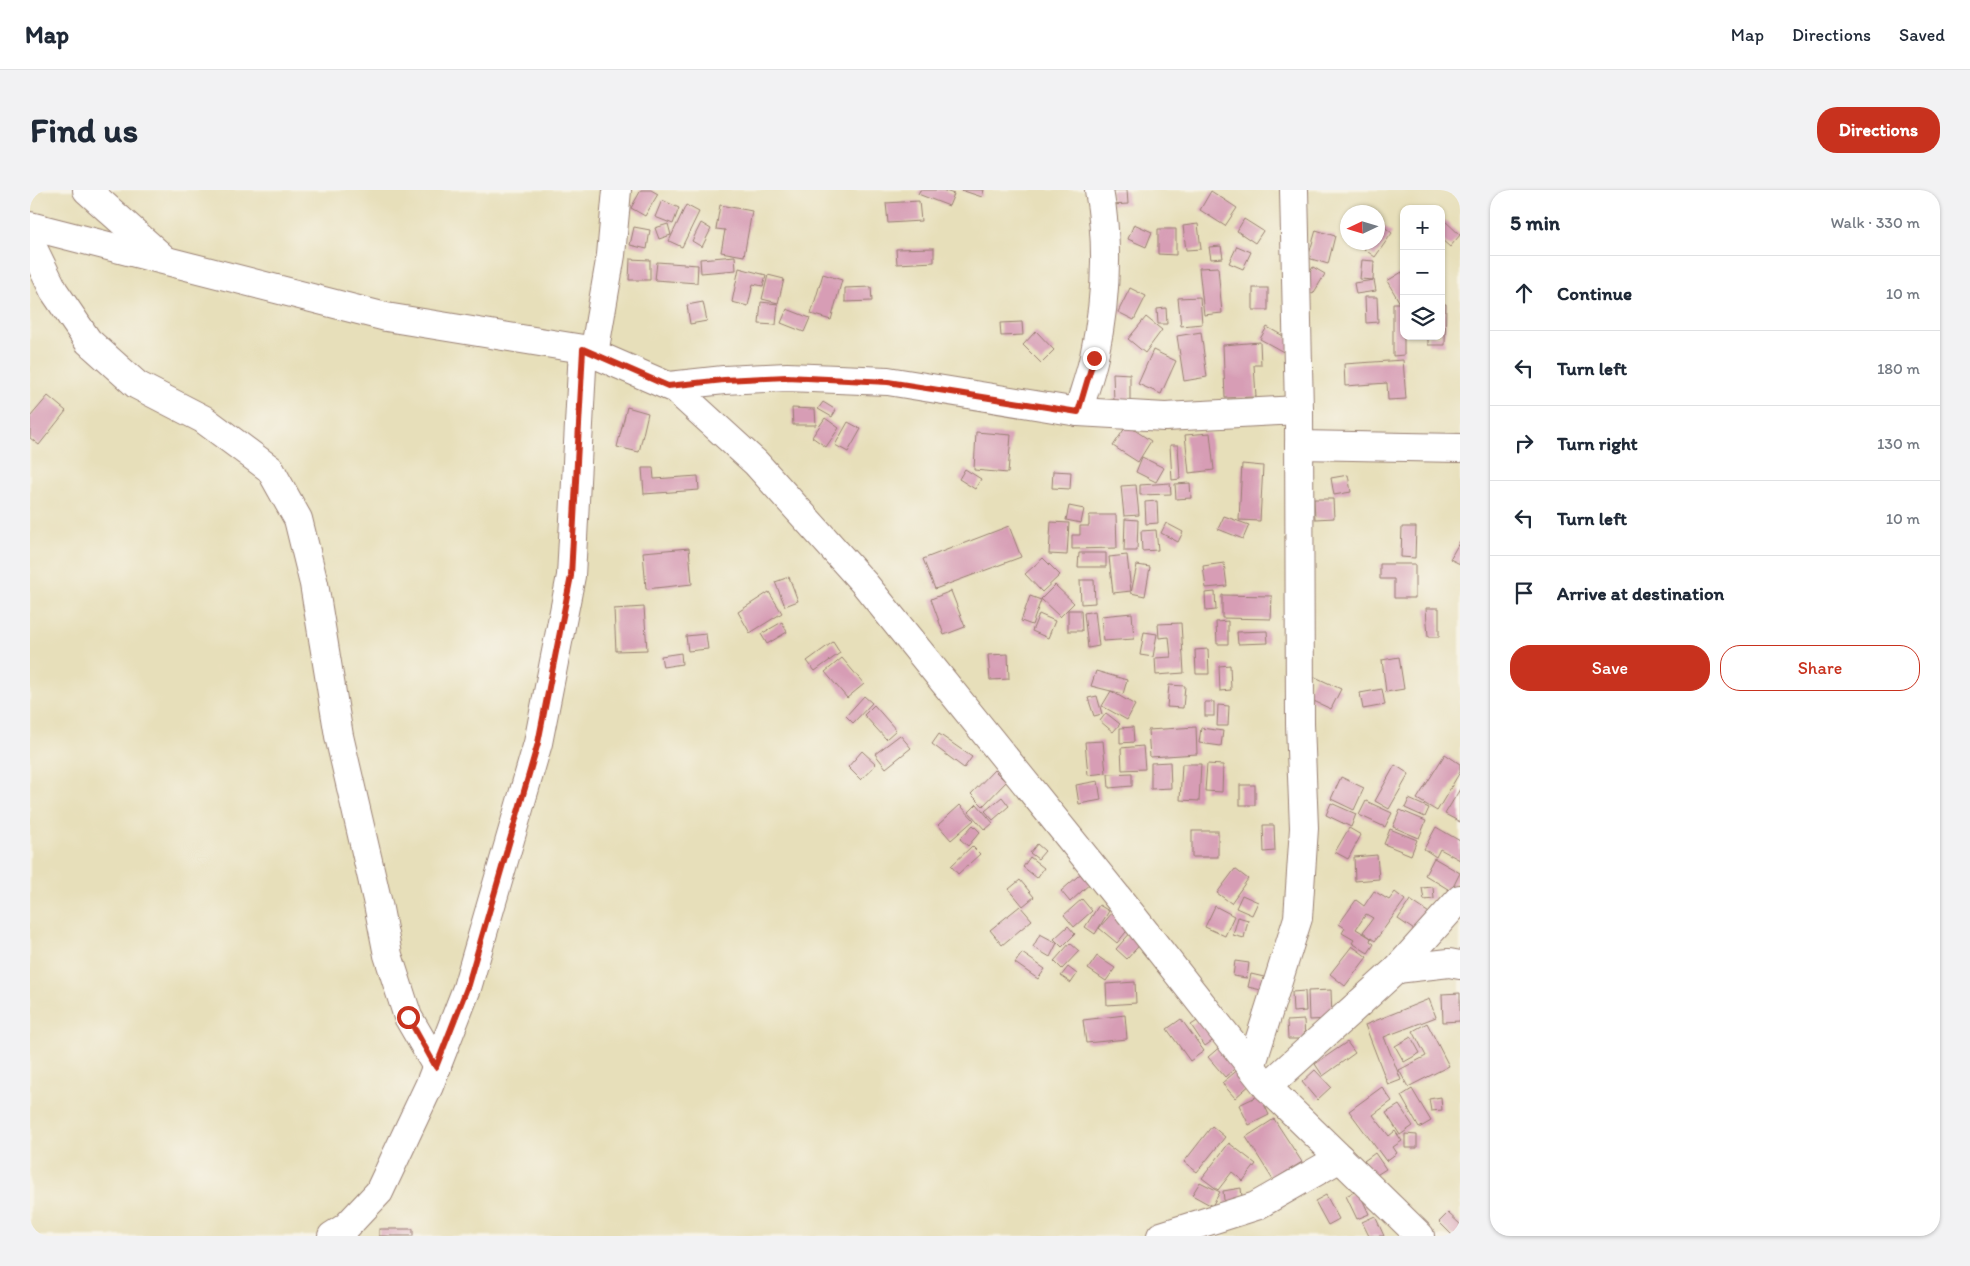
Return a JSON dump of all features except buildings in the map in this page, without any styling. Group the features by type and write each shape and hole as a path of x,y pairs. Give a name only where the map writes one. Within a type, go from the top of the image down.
{"street":[{"path":"87,190 167,261"},
{"path":"332,1236 346,1228 379,1192 429,1086 467,988 538,743 571,576 589,352 611,255 616,190"},
{"path":"1078,412 1094,358 1103,309 1106,241 1099,190"},
{"path":"1259,1077 1298,918 1304,828 1300,724 1299,410 1294,190"},
{"path":"30,226 386,317 589,352 674,389 756,463 864,583 1131,914 1259,1077 1420,1236"},
{"path":"30,242 54,291 88,340 137,385 203,420 270,469 298,519 314,584 339,736 388,955 408,1017 436,1067"},
{"path":"668,386 724,380 787,377 888,382 1078,412 1165,418 1299,410"},
{"path":"1299,445 1460,448"},
{"path":"1259,1077 1397,969 1460,899"},
{"path":"1397,969 1449,963 1460,965"},
{"path":"1161,1236 1256,1206 1340,1158"}],"route":[{"path":"408,1017 436,1067 467,988 538,743 571,576 583,349 668,386 724,380 787,377 888,382 1078,412 1094,358"}]}
